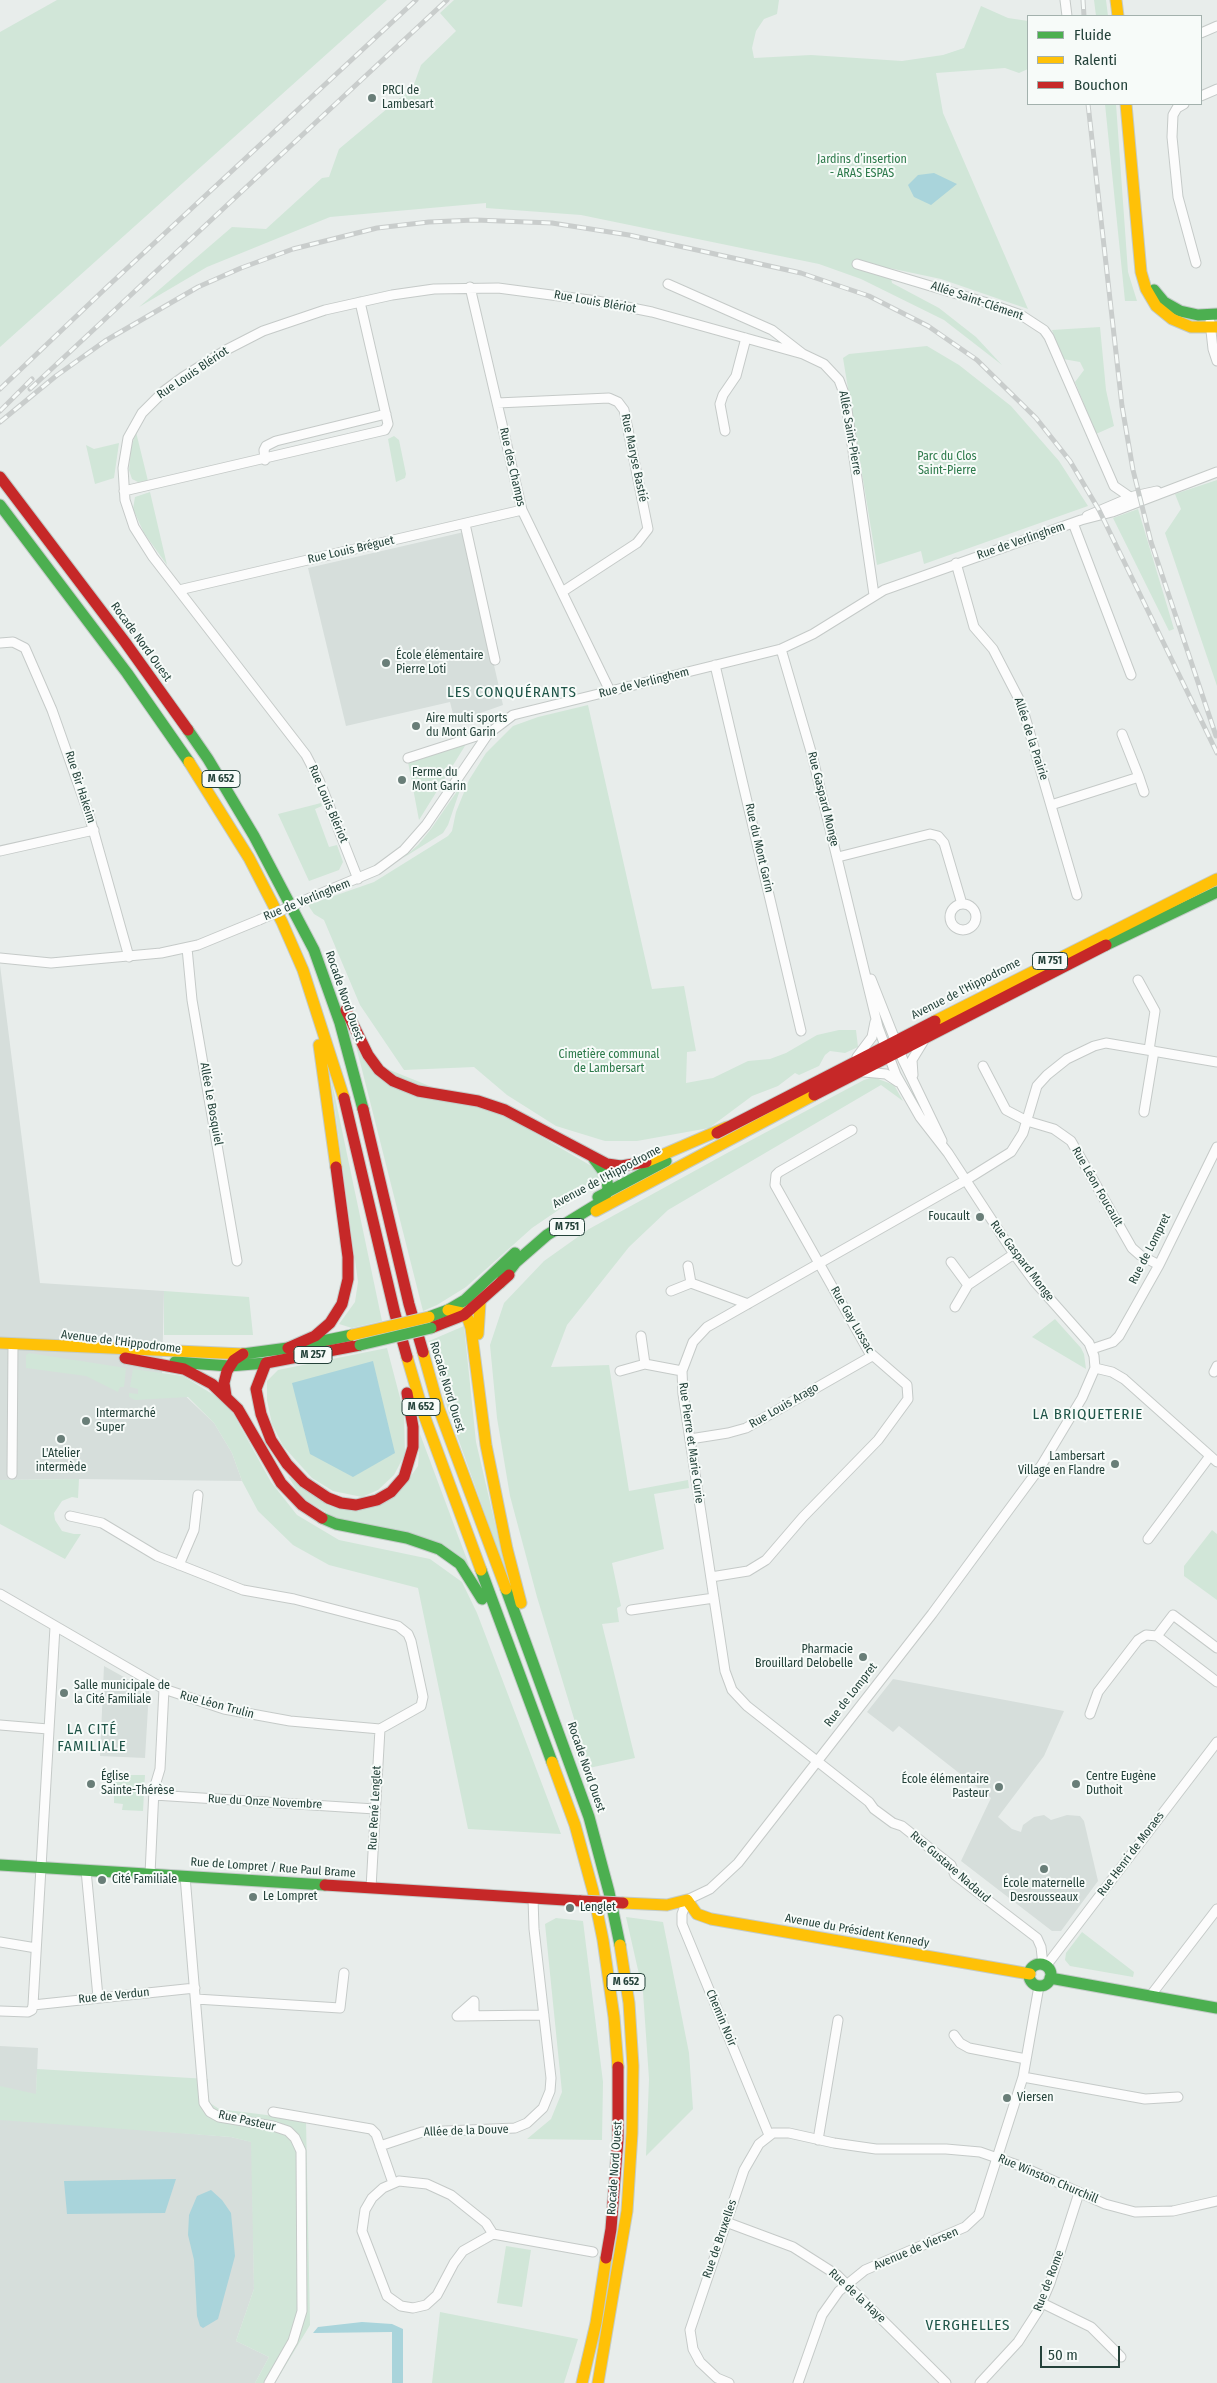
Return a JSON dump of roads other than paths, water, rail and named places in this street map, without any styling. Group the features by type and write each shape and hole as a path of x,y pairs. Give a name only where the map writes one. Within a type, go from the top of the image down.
{"main road":[{"path":"1116,0 1118,15"},
{"path":"1126,105 1142,278 1153,302 1168,317 1187,326 1214,327"},
{"path":"1141,260 1149,282 1160,297 1174,308 1191,314 1213,314"},
{"name":"Rocade Nord Ouest","path":"0,477 125,642 208,759 258,843 314,950 340,1023 356,1079 409,1304 438,1409 562,1738 597,1844 619,1941 630,2019 633,2082 628,2196 614,2298 598,2383"},
{"name":"Rocade Nord Ouest","path":"0,505 127,673 202,781 249,858 282,922 303,970 341,1086 395,1314 432,1441 569,1805 593,1891 606,1957 616,2035 618,2089 616,2180 608,2254 596,2323 582,2383"},
{"name":"Avenue de l'Hippodrome","path":"45,1346 77,1345 191,1353 243,1354 288,1348 464,1315 480,1303 545,1242 563,1229 892,1048 1163,904 1217,879"},
{"name":"Avenue de l'Hippodrome","path":"892,1048 926,1037 1157,919 1217,892"},
{"path":"314,950 335,986 362,1045 373,1063 386,1076 418,1091 478,1101 505,1110 594,1159 614,1166 640,1164 659,1158 727,1127"},
{"path":"288,1348 316,1336 330,1323 342,1304 348,1278 348,1257 325,1077 303,970"},
{"name":"Avenue de l'Hippodrome","path":"45,1346 126,1358 229,1366 266,1363 360,1346 430,1322 473,1294 546,1228 607,1192 727,1127 851,1070"},
{"path":"500,1284 516,1262 529,1250 565,1223 600,1204 607,1192 606,1175 594,1159"},
{"path":"476,1360 480,1303"},
{"path":"448,1310 464,1315 471,1328 484,1436 497,1501 538,1674"},
{"path":"266,1363 257,1383 258,1404 267,1433 287,1464 313,1489 334,1501 356,1505 377,1500 391,1492 404,1478 413,1447 411,1412 395,1314"},
{"name":"M 257","path":"0,1343 45,1346"},
{"path":"226,1396 224,1380 229,1366 243,1354"},
{"path":"126,1358 190,1371 208,1381 226,1396 244,1418 286,1490 308,1510 342,1526 425,1543 446,1553 460,1564 481,1595 498,1638 536,1714"},
{"name":"Rue de Lompret / Rue Paul Brame","path":"0,1865 538,1898"},
{"name":"Rue de Lompret","path":"538,1898 667,1905 687,1900"},
{"name":"Avenue du Président Kennedy","path":"687,1900 697,1914 711,1919 1030,1974"},
{"path":"1044,1965 1050,1971 1050,1978 1047,1984 1039,1986 1032,1981 1030,1974 1034,1966 1044,1965"},
{"path":"1050,1978 1217,2008"},
{"path":"576,2383 596,2323"}],"street":[{"path":"1065,0 1067,15"},
{"path":"1202,34 1217,26"},
{"path":"1202,96 1217,89"},
{"path":"1182,105 1177,108 1173,115 1172,137 1178,197 1196,263"},
{"name":"Allée Saint-Clément","path":"857,264 984,302 1020,316 1044,330 1049,337 1114,486"},
{"name":"Allée Saint-Pierre","path":"668,284 772,330 803,354 824,364 834,373 843,387 874,594"},
{"name":"Rue Louis Blériot","path":"358,879 311,763 300,745 139,536 127,509 123,468 128,438 142,413 164,391 207,361 252,336 301,317 360,302 420,291 470,287 538,292 612,304 652,312 803,354"},
{"name":"Rue des Champs","path":"470,287 522,510 610,691"},
{"path":"124,491 382,432 388,424 360,302"},
{"path":"1213,314 1213,349 1217,361"},
{"path":"725,430 720,404 723,395 736,376 746,338"},
{"name":"Rue Maryse Bastié","path":"498,403 609,398 618,402 624,410 648,529 637,543 562,592"},
{"path":"265,460 264,450 266,446 276,441 386,414"},
{"name":"Rue de Verlinghem","path":"0,958 51,963 129,957 187,948 259,920 358,879 388,863 415,838 490,732 508,717 523,711 781,649 813,634 874,594 956,563 1112,512 1217,472"},
{"path":"1114,486 1130,497"},
{"path":"1109,505 1114,493 1114,486"},
{"name":"Rue de Verlinghem","path":"1077,522 1109,505 1130,497 1167,490"},
{"name":"Rue Louis Bréguet","path":"179,590 522,510"},
{"path":"1077,522 1131,675"},
{"path":"464,524 495,660"},
{"name":"Allée de la Prairie","path":"956,563 974,627 993,649 1021,703 1077,895"},
{"name":"Rue Bir Hakeim","path":"0,643 16,642 25,648 60,731 94,830 129,957"},
{"name":"Rue Gaspard Monge","path":"781,649 812,755 861,950 875,1017 920,1095 948,1153"},
{"name":"Rue du Mont Garin","path":"715,665 801,1032"},
{"path":"408,758 490,732"},
{"path":"1122,734 1144,792"},
{"path":"1051,805 1139,777"},
{"path":"0,851 94,830"},
{"path":"838,857 930,834 938,836 944,843 962,904"},
{"name":"Allée Le Bosquiel","path":"187,948 192,1000 237,1261"},
{"name":"Rue Gaspard Monge","path":"861,950 892,1048 901,1085 1014,1254 1092,1349"},
{"path":"1138,980 1155,1011 1144,1112"},
{"path":"875,1017 874,1031 851,1070 880,1072 893,1077 901,1085"},
{"path":"920,1095 912,1071 912,1060 926,1037"},
{"name":"Rue Pierre et Marie Curie","path":"818,1761 747,1706 732,1690 725,1671 690,1438 682,1371 690,1348 697,1336 707,1327 966,1180 1011,1152 1020,1140 1037,1086 1067,1058 1100,1044 1118,1044 1217,1062"},
{"name":"Rue Léon Foucault","path":"983,1066 1003,1106 1010,1113 1027,1121 1054,1129 1071,1141 1132,1248 1159,1265"},
{"name":"Rue Gay Lussac","path":"711,1577 748,1571 766,1560 803,1517 874,1445 904,1408 908,1399 907,1385 872,1356 776,1189 775,1179 779,1172 852,1130"},
{"name":"Rue de Lompret","path":"1092,1349 1116,1340 1159,1265 1217,1146"},
{"path":"955,1307 968,1285 1014,1254"},
{"path":"951,1262 968,1285"},
{"path":"688,1266 691,1283"},
{"path":"671,1291 691,1283 748,1304"},
{"path":"641,1336 645,1364"},
{"path":"12,1474 14,1344"},
{"path":"1092,1349 1095,1368 1112,1372 1124,1379 1214,1459 1148,1539"},
{"name":"Rue Louis Arago","path":"690,1438 734,1432 746,1428 872,1356"},
{"path":"620,1371 645,1364 682,1371"},
{"name":"Rue de Lompret","path":"687,1900 710,1888 728,1873 932,1614 1041,1466 1082,1398 1095,1368"},
{"path":"180,1565 194,1530 198,1495"},
{"path":"70,1516 102,1523 142,1548 250,1592 294,1599 393,1624 402,1628 411,1642 422,1702 420,1707 380,1729"},
{"name":"Rue Léon Trulin","path":"0,1594 164,1689 198,1702 296,1722 380,1729"},
{"path":"631,1610 714,1598"},
{"path":"1157,1636 1173,1615 1217,1648"},
{"path":"33,2005 55,1627"},
{"path":"1090,1714 1098,1692 1138,1640 1146,1635 1157,1636 1217,1682"},
{"path":"150,1874 154,1795 161,1765 164,1689"},
{"path":"0,1724 48,1729"},
{"name":"Rue René Lenglet","path":"371,1888 380,1729"},
{"name":"Rue Henri de Moraes","path":"1044,1965 1217,1742"},
{"name":"Rue Gustave Nadaud","path":"818,1761 874,1809 893,1823 902,1826 944,1860 951,1866 955,1875 1037,1938 1041,1947 1044,1965"},
{"name":"Rue du Onze Novembre","path":"154,1795 375,1809"},
{"path":"86,1870 98,1997"},
{"name":"Rue Pasteur","path":"186,1876 202,2094 206,2107 215,2115 225,2119 265,2124 288,2131 295,2138 301,2151 302,2311 296,2334 270,2383"},
{"name":"Allée de la Douve","path":"380,2146 416,2133 509,2130 532,2119 543,2108 551,2084 534,1929 538,1898"},
{"name":"Chemin Noir","path":"687,1900 682,1914 682,1924 769,2135"},
{"path":"1151,1996 1217,1909"},
{"path":"0,1942 36,1948"},
{"path":"196,1999 340,2008 344,1973"},
{"name":"Avenue de Viersen","path":"798,2383 822,2315 835,2295 847,2284 872,2268 970,2224 981,2209 1023,2077 1039,1986"},
{"name":"Rue de Verdun","path":"0,2011 28,2012 32,2010 33,2005 195,1988"},
{"path":"474,2016 544,2015"},
{"path":"769,2135 784,2132 818,2140 838,2020"},
{"path":"954,2035 960,2043 969,2048 1026,2059"},
{"path":"1023,2077 1145,2099 1178,2097"},
{"path":"272,2112 368,2128 375,2132 393,2183"},
{"name":"Rue de Bruxelles","path":"729,2383 717,2378 700,2362 693,2349 690,2336 694,2316 747,2164 759,2144 769,2135"},
{"name":"Rue Winston Churchill","path":"818,2140 876,2149 965,2150 998,2158 1023,2167 1112,2206 1144,2212 1183,2210 1217,2202"},
{"path":"493,2234 483,2219 443,2191 427,2184 411,2181 393,2183 378,2192 368,2204 363,2216 362,2231 384,2290 391,2300 401,2306 420,2308 431,2302 442,2288 457,2257 471,2246 493,2234 593,2252"},
{"name":"Rue de Rome","path":"980,2383 1018,2342 1042,2303 1080,2192"},
{"name":"Rue de la Haye","path":"726,2222 793,2246 818,2261 847,2284 946,2383"},
{"path":"1042,2303 1090,2328 1121,2357"}],"water":[{"path":"934,173 957,184 931,205 914,197 908,185 918,175"},
{"path":"373,1361 395,1453 353,1477 310,1454 292,1383"},
{"path":"176,2179 165,2213 67,2214 64,2181"},
{"path":"211,2190 222,2200 231,2213 235,2256 218,2319 203,2328 200,2326 197,2316 194,2260 188,2235 189,2215 197,2196"},
{"path":"362,2322 392,2324 403,2329 403,2383 392,2383 392,2332 313,2333 318,2327"}],"railway":[{"path":"0,389 416,0"},
{"path":"30,389 447,0"},
{"path":"1083,0 1084,15"},
{"path":"1088,105 1122,406 1133,470 1151,542 1216,736"},
{"path":"0,422 56,376 105,341 198,287 241,268 293,249 377,228 429,222 475,220 552,223 629,235 801,273 869,296 928,326 977,360 1036,418 1070,461 1099,510 1217,753"},
{"path":"0,411 32,379"}],"place":[{"name":"PRCI de Lambesart","path":"372,98"},
{"name":"École élémentaire Pierre Loti","path":"386,663"},
{"name":"Aire multi sports du Mont Garin","path":"416,726"},
{"name":"Ferme du Mont Garin","path":"402,780"},
{"name":"Foucault","path":"980,1217"},
{"name":"Intermarché Super","path":"86,1421"},
{"name":"L'Atelier intermède","path":"61,1439"},
{"name":"Lambersart Village en Flandre","path":"1115,1464"},
{"name":"Pharmacie Brouillard Delobelle","path":"863,1657"},
{"name":"Salle municipale de la Cité Familiale","path":"64,1693"},
{"name":"Église Sainte-Thérèse","path":"91,1784"},
{"name":"Centre Eugène Duthoit","path":"1076,1784"},
{"name":"École élémentaire Pasteur","path":"999,1787"},
{"name":"École maternelle Desrousseaux","path":"1044,1869"},
{"name":"Cité Familiale","path":"102,1880"},
{"name":"Le Lompret","path":"253,1897"},
{"name":"Lenglet","path":"570,1908"},
{"name":"Viersen","path":"1007,2098"}],"district":[{"name":"LES CONQUÉRANTS","path":"512,693"},
{"name":"LA BRIQUETERIE","path":"1088,1415"},
{"name":"LA CITÉ FAMILIALE","path":"92,1738"},
{"name":"VERGHELLES","path":"968,2326"}],"park label":[{"name":"Jardins d’insertion - ARAS ESPAS","path":"862,167"},
{"name":"Parc du Clos Saint-Pierre","path":"947,464"},
{"name":"Cimetière communal de Lambersart","path":"609,1062"}]}
